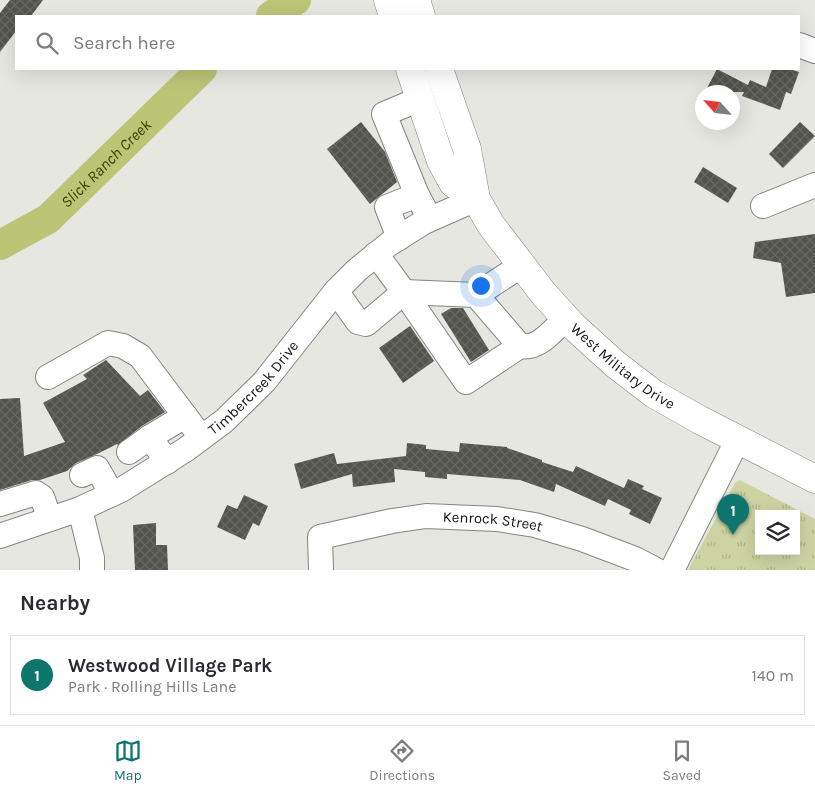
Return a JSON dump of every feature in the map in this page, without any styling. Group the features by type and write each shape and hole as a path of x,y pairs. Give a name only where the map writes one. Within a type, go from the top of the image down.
{"main road":[{"path":"388,0 393,15"},
{"path":"416,0 421,15"},
{"name":"West Military Drive","path":"439,70 467,150 476,198 491,225 543,294 615,364 654,394 700,420 815,479"},
{"name":"West Military Drive","path":"414,81 441,161 453,183 476,198"}],"street":[{"path":"800,45 815,51"},
{"path":"414,81 384,114 417,195 429,219"},
{"path":"407,171 441,161"},
{"path":"763,206 815,185"},
{"path":"398,238 387,207 417,195"},
{"name":"Timbercreek Drive","path":"1,532 50,520 80,510 167,462 224,421 264,382 336,291 357,270 398,238 429,219 476,198"},
{"path":"376,254 466,382 520,346 525,347 540,342 566,318"},
{"path":"336,291 358,322 366,324 404,292 476,295 522,265"},
{"path":"476,295 520,346"},
{"path":"48,378 108,343 123,346 140,356 201,437"},
{"path":"112,494 105,464 185,416"},
{"path":"150,437 167,462"},
{"path":"672,570 738,439"},
{"path":"0,504 36,493 44,501 50,520"},
{"path":"80,510 92,558 92,570"},
{"name":"Kenrock Street","path":"321,570 320,537 426,516 497,519 535,525 582,539 634,559 656,570"}],"green space":[{"path":"740,480 798,510 755,510 755,555 800,555 800,511 815,519 815,570 688,570 735,483"}],"building":[{"path":"10,0 43,0 32,15 15,15 15,32 0,52 0,13"},
{"path":"716,70 748,85 750,80 766,87 772,70 792,70 799,72 791,94 786,92 780,110 742,96 744,92 740,92 740,85 709,85"},
{"path":"361,122 385,152 397,182 370,204 327,149"},
{"path":"800,122 815,136 783,168 769,154"},
{"path":"703,167 737,188 728,203 694,182"},
{"path":"815,234 815,293 786,297 781,263 753,258 755,242"},
{"path":"451,308 463,308 489,350 471,362 441,314"},
{"path":"410,326 434,361 403,383 379,348"},
{"path":"106,360 140,396 148,390 165,412 142,426 118,445 76,463 67,471 0,490 0,399 20,398 24,456 65,442 43,403 87,379 83,375"},
{"path":"407,443 426,445 426,449 459,452 460,443 507,447 542,460 542,462 573,472 576,466 624,488 628,479 644,486 642,489 662,498 650,524 629,514 631,510 608,499 605,506 556,484 554,492 520,480 447,474 447,479 425,477 425,472 394,469 395,482 353,487 352,474 301,489 294,464 334,453 337,464 406,456"},
{"path":"244,495 268,506 259,526 253,523 245,540 217,527 227,505 237,509"},
{"path":"156,523 156,545 167,545 168,570 135,570 133,525"}],"waterway":[{"name":"Slick Ranch Creek","path":"273,15 296,0"},
{"name":"Slick Ranch Creek","path":"0,245 48,219 201,70"}],"place":[{"name":"Westwood Village Park","path":"733,535"}]}
